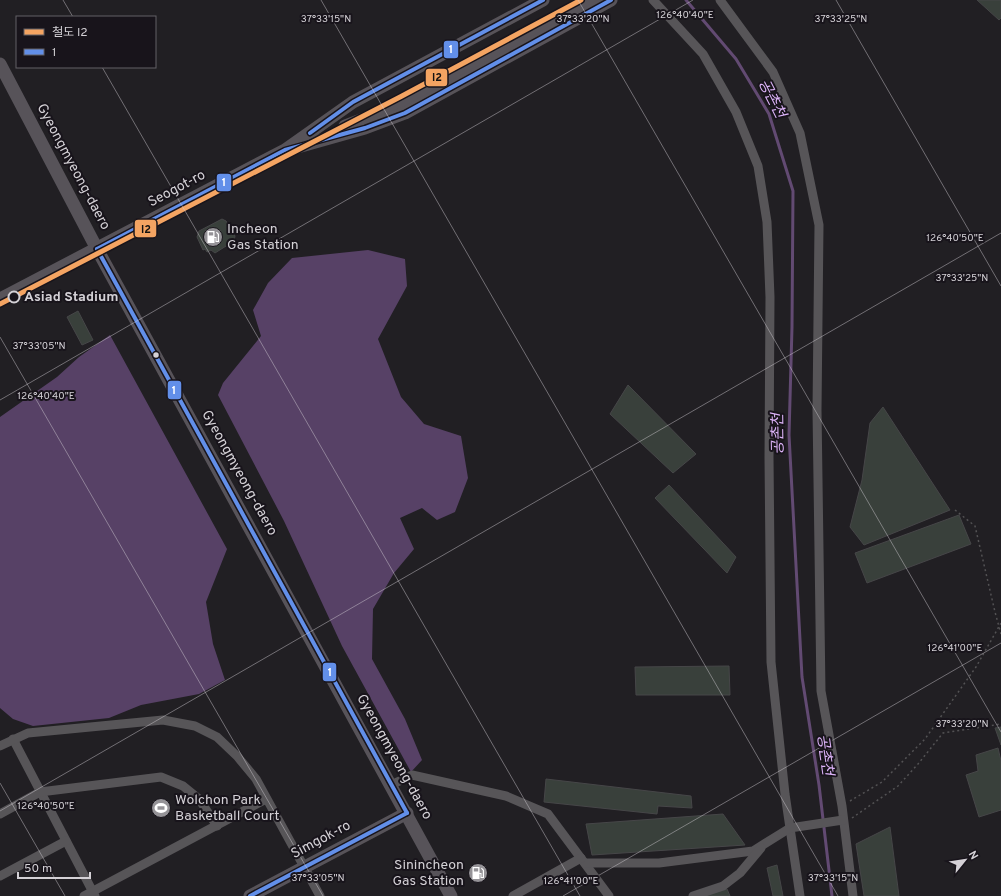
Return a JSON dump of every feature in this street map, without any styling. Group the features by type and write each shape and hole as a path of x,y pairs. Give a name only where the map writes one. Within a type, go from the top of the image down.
{"main road":[{"name":"Seogot-ro","path":"0,299 285,150 353,102 543,0"},
{"name":"Seogot-ro","path":"296,142 387,110 592,0"},
{"name":"Seogot-ro","path":"285,150 365,128 405,113 611,0"},
{"name":"Gyeongmyeong-daero","path":"0,64 97,249 407,813 451,896"},
{"name":"Simgok-ro","path":"250,896 407,813"}],"street":[{"path":"652,0 703,54 736,112 758,166 767,222 770,298 769,457 771,662 793,828 800,896"},
{"path":"720,0 773,72 800,133 819,224 817,410 821,692 842,806 840,821 853,896"},
{"path":"0,746 28,733 163,720 195,726 217,737 237,756 256,779 320,896"},
{"path":"13,739 94,894"},
{"path":"391,785 412,775 506,796 548,814 609,896"},
{"path":"0,814 40,792 161,777 182,786 198,799 217,826"},
{"path":"84,896 94,894 266,799"},
{"path":"512,896 583,861 660,863 753,851 793,828 840,821"},
{"path":"0,876 66,840"},
{"path":"693,896 723,886 740,873 766,843"}],"path":[{"path":"956,510 975,526 1001,634"},
{"path":"842,806 882,782 925,739 976,667 1001,623"},
{"path":"840,821 851,819 898,786 943,733 1001,724"}],"shaded area":[{"path":"368,250 405,259 407,286 378,339 401,397 424,424 461,436 468,478 455,512 437,520 422,508 400,518 414,549 394,573 373,609 372,659 405,719 422,760 411,772 342,646 284,521 218,395 223,383 261,336 253,310 268,283 292,258"},
{"path":"110,335 227,549 206,602 213,644 225,680 199,694 141,705 109,718 33,726 13,719 0,708 0,417 57,377 79,357"}],"building":[{"path":"977,0 1001,0 1001,18 999,20"},
{"path":"222,219 226,221 235,236 234,241 215,253 211,250 207,252 205,249 203,250 197,237 199,231"},
{"path":"78,311 93,340 82,345 67,317"},
{"path":"628,385 696,454 673,473 610,414"},
{"path":"883,407 950,510 864,545 850,527 862,480 870,423"},
{"path":"669,485 736,557 727,573 655,498"},
{"path":"959,515 971,544 867,583 855,553"},
{"path":"729,666 730,695 636,695 635,667"},
{"path":"1001,727 1001,745 995,728"},
{"path":"998,748 1001,761 1001,810 979,817 966,775 978,771 976,755"},
{"path":"546,779 691,796 692,808 658,806 657,814 544,802"},
{"path":"723,814 745,845 592,855 586,824"},
{"path":"890,827 899,896 864,896 856,844"},
{"path":"777,865 783,896 773,896 767,868"},
{"path":"727,889 730,896 703,896"}],"waterway":[{"name":"공촌천","path":"686,0 736,59 769,114 793,191 792,327 789,435 802,677 819,785 832,896"}],"rail line":[{"name":"I2","path":"0,304 402,96 581,0"}],"transit line":[{"name":"1","path":"310,133 353,102 543,0"},
{"name":"1","path":"97,249 285,150 365,128 405,113 611,0"},
{"name":"1","path":"97,249 407,813"},
{"name":"1","path":"250,896 407,813"}],"place":[{"name":"Incheon Gas Station","path":"213,237"},
{"name":"Asiad Stadium","path":"14,297"},
{"name":"Wolchon Park Basketball Court","path":"161,808"},
{"name":"Sinincheon Gas Station","path":"478,873"}]}
